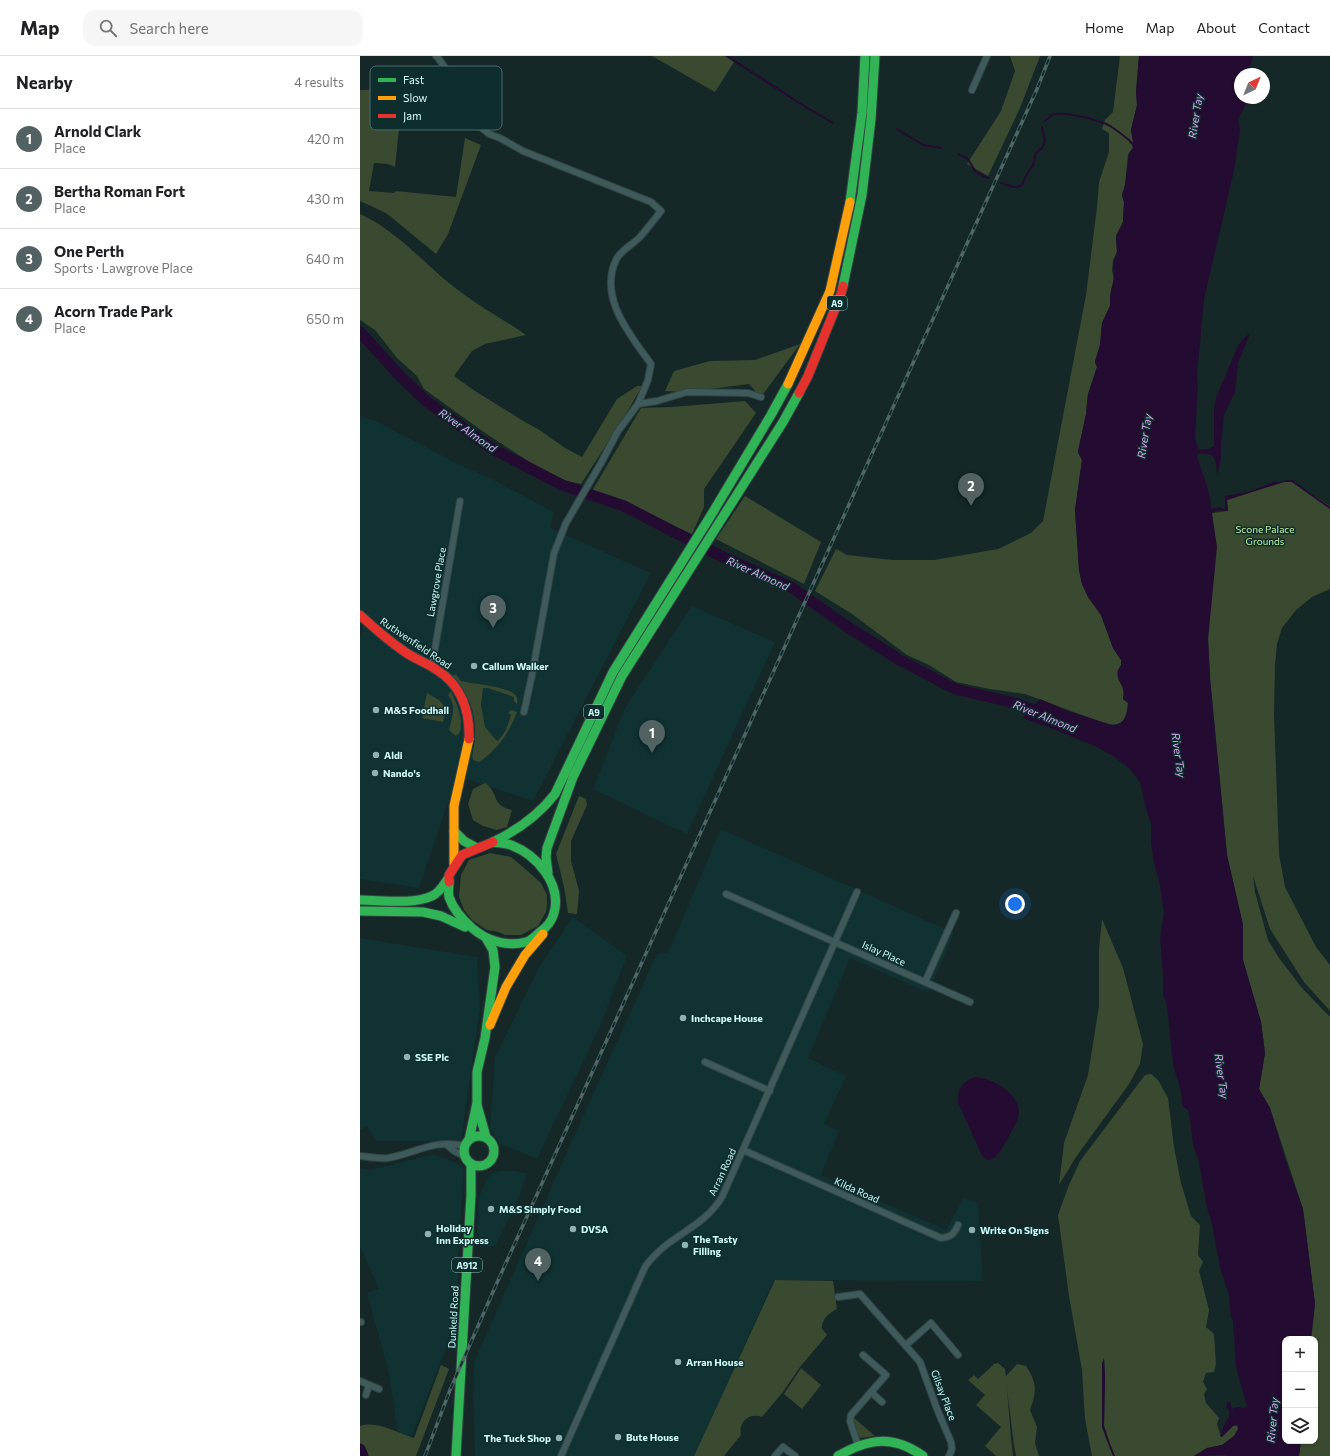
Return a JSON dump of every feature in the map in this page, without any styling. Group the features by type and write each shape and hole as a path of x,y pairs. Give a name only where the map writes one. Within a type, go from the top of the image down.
{"main road":[{"name":"A9","path":"493,842 511,834 529,823 545,808 555,794 613,672 679,564 710,517 771,415 794,373 830,292 852,193 862,113 865,56"},
{"name":"A9","path":"548,873 546,864 547,848 574,777 622,676 688,569 783,422 808,376 841,294 862,195 872,119 875,56"},
{"name":"Ruthvenfield Road","path":"360,615 392,642 432,666 448,678 458,690 464,703 470,723 467,752 454,805 454,864"},
{"path":"454,831 464,841 475,847"},
{"path":"360,900 405,900 425,898 437,892 447,880 454,864 460,857 475,847 493,842 511,845 517,848 548,873 557,899 555,911 546,929 531,940 520,944 504,944 487,940 462,922 452,906 447,880"},
{"path":"360,911 423,912 441,916 473,931"},
{"name":"A912","path":"485,1038 506,987 525,955 546,929"},
{"name":"A912","path":"464,1156 477,1103 477,1072 485,1038 495,968 493,950 487,940"},
{"name":"A912","path":"477,1103 486,1137 492,1143 495,1150 493,1158 486,1165"},
{"path":"467,1143 477,1136 486,1137"},
{"path":"464,1156 471,1164 478,1167 486,1165"},
{"name":"Dunkeld Road","path":"456,1456 471,1195 471,1164"},
{"name":"Dunkeld Road","path":"471,1195 486,1165"},
{"name":"Dunkeld Road","path":"459,1417 461,1456"},
{"path":"838,1456 858,1445 871,1442 892,1442 908,1446 923,1456"}],"street":[{"path":"436,56 444,66"},
{"path":"972,90 987,56"},
{"path":"484,130 489,134 500,138 523,151 651,202 661,211 639,238 618,258 611,277 611,295 622,320 651,364 648,380 638,404 618,431 566,523 554,553 524,712"},
{"path":"638,404 657,401 687,392 748,393 761,397"},
{"name":"Lawgrove Place","path":"432,666 460,501"},
{"name":"Arran Road","path":"561,1456 645,1267 651,1258 662,1247 698,1223 714,1208 722,1197 770,1091 834,942 858,892"},
{"name":"Islay Place","path":"726,894 970,1002"},
{"path":"925,982 956,913"},
{"path":"705,1062 770,1091"},
{"path":"360,1156 388,1158 432,1145 467,1143"},
{"path":"447,1144 464,1156"},
{"name":"Kilda Road","path":"743,1150 941,1238 950,1237 955,1232 958,1225"},
{"name":"Gilsay Place","path":"838,1297 860,1294 920,1362 951,1442 952,1449 949,1456"},
{"path":"906,1345 931,1323 958,1355"},
{"path":"858,1445 850,1421 851,1415 886,1375 863,1355"},
{"path":"360,1381 379,1389"},
{"path":"366,1395 370,1385"},
{"path":"871,1392 882,1402"},
{"path":"775,1456 783,1447 795,1456"}],"shaded area":[{"path":"360,416 376,421 554,512 550,528 651,573 533,801 457,776 419,888 360,879 360,639 367,610 365,610 360,629"},
{"path":"692,606 775,642 687,834 593,789 626,706"},
{"path":"721,829 954,933 928,993 850,958 808,1058 846,1076 824,1124 839,1131 821,1175 946,1230 964,1198 978,1203 983,1281 774,1280 694,1456 475,1456 473,1398 474,1362 657,954 668,953"},
{"path":"573,917 627,956 599,1028 537,1159 500,1144 490,1128 495,1057 540,966"},
{"path":"360,938 477,957 480,1008 461,1141 376,1141 367,1127 360,1130"},
{"path":"436,1155 464,1168 458,1258 458,1296 447,1346 412,1435 398,1436 389,1373 367,1293 379,1288 360,1247 360,1168 370,1170"},
{"path":"500,1171 527,1173 516,1205 496,1245 490,1247 481,1245 477,1232 479,1196 490,1174"}],"green space":[{"path":"652,56 725,56 734,62 715,92"},
{"path":"1010,56 1040,56 1020,108 988,176 967,164 1001,111 1015,71"},
{"path":"1120,56 1139,56 1136,92 1137,105 1131,130 1133,148 1128,155 1125,185 1122,197 1124,202 1123,222 1116,236 1117,252 1113,260 1112,270 1114,281 1111,290 1110,306 1102,323 1100,345 1095,363 1097,367 1088,394 1086,414 1078,453 1082,460 1075,510 1079,570 1082,584 1088,597 1101,615 1113,648 1121,660 1118,679 1124,693 1123,699 1128,703 1128,709 1121,723 1112,725 1025,694 956,682 929,665 907,655 852,614 815,591 836,549 847,555 892,560 934,560 998,549 1031,533 1043,521 1086,295 1099,182 1109,152 1109,133 1102,129 1105,120 1113,112"},
{"path":"360,90 370,90 370,130 399,130 395,167 388,164 374,163 369,191 394,193 396,191 456,197 465,138 481,145 448,234 436,254 386,213 360,201"},
{"path":"360,214 385,228 458,290 526,335 485,344 472,351 454,376 475,391 538,429 565,448 582,457 617,399 637,386 642,386 626,414 581,484 557,479 548,474 485,433 424,389 417,376 397,358 375,330 360,320"},
{"path":"800,344 761,397 749,384 687,392 665,391 674,371 710,361 755,360"},
{"path":"745,401 756,413 704,489 704,507 692,534 592,491 641,408"},
{"name":"Scone Palace Grounds","path":"1292,481 1330,506 1330,589 1312,597 1296,610 1282,628 1277,644 1275,665 1274,713 1279,854 1285,887 1316,947 1330,965 1330,1011 1304,982 1270,929 1253,876 1255,892 1268,940 1279,958 1302,988 1330,1017 1330,1456 1299,1456 1301,1444 1318,1444 1318,1336 1311,1336 1315,1304 1303,1209 1270,1108 1259,1089 1265,1053 1261,1022 1243,960 1243,925 1227,855 1210,678 1208,639 1212,513 1228,511 1227,500 1278,483"},
{"path":"745,496 821,542 804,584 716,539"},
{"path":"456,674 461,681 502,689 513,693 517,698 517,704 514,701 514,697 488,688 483,688 481,705 485,727 497,741 504,733 507,726 511,715 508,713 511,710 517,712 502,740 479,762 473,760 475,729 473,712 463,690 452,676"},
{"path":"451,691 459,711 461,721 460,732 456,736 449,730 453,712 451,699 448,695"},
{"path":"427,693 439,700 446,708 443,722 422,718"},
{"path":"485,783 490,787 501,805 512,810 507,827 497,830 483,826 473,820 468,804 473,789"},
{"path":"579,796 586,799 587,805 571,841 571,861 579,891 577,914 568,913 564,887 556,854"},
{"path":"490,853 511,857 541,883 547,895 546,912 538,926 521,935 505,935 487,930 473,921 464,910 459,897 461,875 469,860"},
{"path":"1102,919 1123,968 1143,1044 1140,1064 1129,1084 1076,1157 1059,1185 1064,1143 1088,1075 1099,1006 1099,949"},
{"path":"1151,1074 1158,1080 1168,1098 1174,1147 1181,1183 1191,1216 1200,1225 1198,1255 1203,1262 1199,1271 1209,1310 1206,1327 1214,1334 1216,1364 1214,1372 1206,1373 1203,1382 1207,1389 1204,1394 1206,1403 1219,1418 1217,1424 1221,1437 1233,1426 1237,1425 1239,1428 1234,1436 1222,1445 1207,1448 1194,1456 1115,1456 1104,1426 1104,1359 1102,1364 1102,1427 1113,1456 1092,1456 1085,1419 1082,1370 1069,1296 1058,1215 1080,1161 1145,1075"},
{"path":"775,1280 833,1281 837,1309 828,1315 824,1320 822,1329 827,1335 800,1367 783,1392 762,1417 749,1417 743,1422 741,1426 741,1435 724,1456 694,1456"},
{"path":"998,1363 1005,1369 1006,1376 1017,1364 1026,1366 1032,1377 1035,1392 1030,1410 1037,1427 1035,1443 1039,1456 1016,1456 1007,1389 1013,1456 996,1456 985,1446 1001,1427 976,1405 985,1395 968,1380 974,1375 978,1379 994,1364"},
{"path":"441,1365 449,1369 416,1456 360,1456 360,1426 380,1426 414,1438"},
{"path":"801,1368 821,1385 802,1409 784,1394"},
{"path":"854,1418 875,1436 859,1437 854,1424"}],"water":[{"name":"River Tay","path":"1139,56 1253,56 1250,68 1234,68 1234,104 1245,104 1245,106 1238,119 1240,130 1234,170 1204,299 1197,375 1198,384 1195,439 1199,450 1209,449 1214,446 1214,408 1216,398 1237,348 1243,339 1249,334 1238,363 1235,392 1224,415 1221,459 1217,474 1216,462 1212,455 1199,453 1197,456 1208,490 1211,509 1219,507 1225,509 1225,496 1248,492 1273,482 1287,481 1227,500 1228,511 1219,510 1212,513 1217,547 1208,639 1210,678 1227,855 1243,925 1243,960 1261,1022 1265,1053 1259,1089 1270,1108 1285,1159 1303,1209 1315,1304 1311,1336 1282,1336 1282,1444 1301,1444 1299,1456 1194,1456 1207,1448 1222,1445 1234,1436 1238,1429 1237,1425 1233,1426 1222,1437 1220,1436 1226,1421 1229,1418 1229,1410 1226,1407 1227,1402 1230,1402 1232,1409 1237,1407 1245,1408 1247,1406 1236,1367 1233,1320 1231,1318 1229,1295 1220,1267 1199,1162 1193,1145 1190,1118 1188,1110 1182,1106 1180,1090 1173,1063 1168,1014 1165,998 1163,997 1160,938 1164,912 1159,880 1154,863 1151,842 1151,823 1146,809 1140,782 1129,768 1113,756 1095,746 1023,718 1040,699 1068,711 1112,725 1116,725 1123,721 1127,711 1128,703 1123,699 1124,694 1117,673 1121,665 1121,660 1113,648 1101,615 1088,597 1082,584 1079,570 1075,510 1082,460 1078,451 1086,414 1088,394 1097,367 1095,361 1100,345 1102,323 1110,306 1110,296 1114,277 1113,264 1117,252 1116,236 1123,222 1124,202 1122,194 1125,185 1129,153 1133,148 1129,140 1133,142 1131,130 1137,105 1136,92"},
{"path":"975,1077 998,1084 1006,1089 1012,1095 1019,1110 1017,1121 1003,1146 997,1155 988,1160 982,1156 958,1102 960,1089 964,1083"},
{"path":"1104,1358 1104,1426 1115,1456 1113,1456 1102,1427 1102,1364"}],"waterway":[{"path":"727,56 833,123"},
{"path":"1045,121 1055,114 1067,114 1083,117 1099,121 1110,126 1130,141"},
{"path":"1001,183 1013,187 1022,185 1033,165 1036,153 1042,148 1045,141 1042,127"},
{"path":"897,129 923,145 941,148"},
{"path":"958,154 967,158 976,172 988,178"},
{"name":"River Almond","path":"360,332 399,375 426,401 491,448 562,485 624,506 723,557 791,587 845,625 898,659 955,689 1015,703 1044,714"},
{"path":"1286,481 1292,481 1330,508"},
{"path":"360,1449 363,1456"}],"railway":[{"path":"425,1456 450,1390 496,1285 1037,89 1050,56"}],"traffic: fast":[{"path":"850,202 862,113 865,56"},
{"path":"843,286 862,195 871,119 875,56"},
{"path":"493,842 511,833 535,816 555,794 613,672 710,517 788,384"},
{"path":"548,873 546,857 547,848 573,777 622,676 783,422 799,393"},
{"path":"454,831 464,841 475,847"},
{"path":"449,882 449,897 456,910 469,925 484,936 498,942 512,944 526,942 545,928 551,921 556,902 551,881 538,863 530,856 509,844 493,842"},
{"path":"360,900 406,901 424,899 437,893 447,880"},
{"path":"360,911 423,912 441,916 465,927"},
{"path":"469,1140 477,1103 477,1072 485,1038 495,967 493,950 487,940"},
{"path":"477,1105 486,1137"},
{"path":"479,1136 490,1140 494,1151 490,1162 479,1166 468,1162 464,1151 468,1140 479,1136"},
{"path":"456,1456 471,1195 471,1164"},
{"path":"838,1456 860,1445 881,1441 901,1445 912,1449 923,1456"}],"traffic: slow":[{"path":"788,384 830,291 850,202"},
{"path":"454,864 454,806 469,739"},
{"path":"490,1025 506,987 525,955 543,934"}],"traffic: jam":[{"path":"799,393 808,376 843,286"},
{"path":"360,615 399,648 437,670 452,683 458,691 466,709 469,739"},
{"path":"449,882 449,875 462,855 493,842"}],"place":[{"name":"Bertha Roman Fort","path":"971,506"},
{"name":"One Perth","path":"493,628"},
{"name":"Callum Walker","path":"474,666"},
{"name":"M&S Foodhall","path":"376,710"},
{"name":"Arnold Clark","path":"652,753"},
{"name":"Aldi","path":"376,755"},
{"name":"Nando's","path":"375,773"},
{"name":"Inchcape House","path":"683,1018"},
{"name":"SSE Plc","path":"407,1057"},
{"name":"M&S Simply Food","path":"491,1209"},
{"name":"DVSA","path":"573,1229"},
{"name":"Write On Signs","path":"972,1230"},
{"name":"Holiday Inn Express","path":"428,1234"},
{"name":"The Tasty Filling","path":"685,1245"},
{"name":"Acorn Trade Park","path":"538,1281"},
{"name":"Arran House","path":"678,1362"},
{"name":"Bute House","path":"618,1437"},
{"name":"The Tuck Shop","path":"559,1438"}]}
